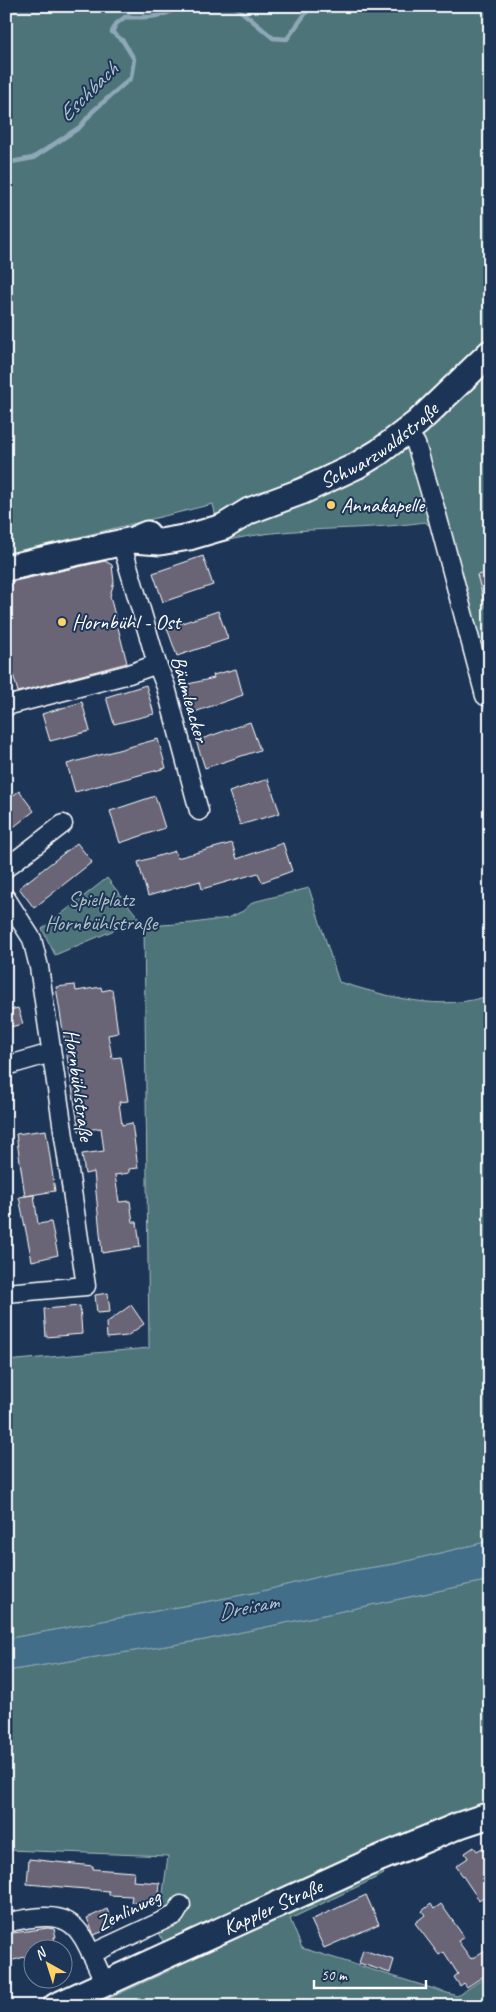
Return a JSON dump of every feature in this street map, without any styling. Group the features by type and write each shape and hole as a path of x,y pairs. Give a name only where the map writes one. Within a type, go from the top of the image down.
{"main road":[{"name":"Schwarzwaldstraße","path":"6,568 127,541 160,542 189,536 223,527 249,511 304,492 356,466 407,431 455,389 490,353"},
{"name":"Kappler Straße","path":"56,2006 368,1863 460,1825 490,1815"}],"street":[{"path":"407,431 416,444 437,515 485,696"},
{"name":"Bäumleacker","path":"127,541 156,664 166,687 199,811"},
{"path":"6,706 129,674 156,664"},
{"path":"6,868 63,824"},
{"name":"Hornbühlstraße","path":"6,898 32,938 40,967 86,1286 6,1293"},
{"path":"6,1066 51,1052"},
{"name":"Zenlinweg","path":"91,1954 175,1915 181,1905"},
{"name":"Zenlinweg","path":"6,1923 36,1916 54,1916 67,1921 83,1935 106,1983"}],"green space":[{"path":"6,6 490,6 490,726 438,543 432,528 425,522 272,533 221,542 213,504 6,555"},
{"name":"Spielplatz Hornbühlstraße","path":"107,878 141,921 131,923 55,955 42,929"},
{"path":"309,888 339,982 395,997 434,1002 453,1003 490,995 490,1541 395,1564 330,1574 259,1592 6,1639 6,1361 149,1348 144,926 193,923 228,918 243,911 253,902"},
{"path":"490,1580 490,1828 472,1832 382,1870 384,1874 290,1919 302,1948 457,1996 490,1974 490,2006 92,2006 175,1968 158,1930 168,1856 6,1850 6,1671 204,1640"}],"water":[{"name":"Dreisam","path":"490,1541 490,1580 204,1640 6,1671 6,1639 259,1592 330,1574 395,1564"}],"building":[{"path":"203,556 213,585 163,602 153,573"},
{"name":"Hornbühl - Ost","path":"105,561 112,565 114,582 110,596 127,663 18,692 6,649 6,583"},
{"path":"490,572 490,608 486,608 477,575"},
{"path":"218,611 228,639 177,656 167,628"},
{"path":"236,669 243,695 189,714 185,700 189,698 184,685 214,678 213,675"},
{"path":"146,685 154,714 114,724 106,697"},
{"path":"82,702 90,731 50,741 42,714"},
{"path":"250,722 260,750 205,768 196,741"},
{"path":"158,739 166,768 75,792 67,764"},
{"path":"268,779 280,813 240,825 229,792"},
{"path":"19,791 34,811 6,833 6,801"},
{"path":"155,796 165,828 120,843 110,811"},
{"path":"77,843 92,862 34,908 19,888"},
{"path":"232,843 237,859 283,843 292,871 262,882 258,873 202,889 200,881 148,896 138,862 175,851 177,858"},
{"path":"75,985 76,991 101,987 102,991 112,989 118,1033 108,1035 112,1058 121,1057 128,1101 119,1102 122,1125 132,1123 138,1168 129,1169 129,1173 115,1175 119,1202 130,1201 133,1222 137,1222 140,1247 102,1253 94,1172 85,1174 82,1154 104,1151 101,1128 79,1131 56,987"},
{"path":"18,1008 23,1024 6,1028 6,1011"},
{"path":"46,1130 55,1191 25,1196 16,1134"},
{"path":"34,1195 38,1224 51,1222 58,1255 32,1261 19,1197"},
{"path":"108,1293 110,1312 97,1313 95,1295"},
{"path":"131,1305 144,1324 127,1336 107,1338 106,1323"},
{"path":"80,1306 82,1334 46,1337 44,1309"},
{"path":"474,1847 477,1851 482,1848 490,1859 490,1892 479,1900 456,1866 468,1858 465,1853"},
{"path":"29,1859 93,1866 93,1869 134,1872 133,1881 160,1883 158,1904 131,1902 132,1896 109,1895 109,1891 27,1884"},
{"path":"366,1895 379,1924 324,1948 311,1920"},
{"path":"431,1904 434,1909 441,1904 464,1937 458,1941 471,1959 490,1947 490,1972 467,1987 464,1983 460,1986 454,1977 458,1974 444,1952 439,1955 415,1923 425,1915 422,1911"},
{"path":"107,1909 114,1927 94,1935 87,1918"},
{"path":"48,1928 54,1929 56,1937 54,1937 55,1940 22,1940 22,1958 6,1962 6,1934"},
{"path":"363,1950 394,1960 390,1973 359,1963"}],"waterway":[{"name":"Eschbach","path":"6,163 33,158 80,127 93,111 131,78 134,59 123,41 112,32 116,24 125,17 154,16 168,13 181,6"},
{"name":"Eschbach","path":"235,6 273,38 287,39 311,6"}],"place":[{"name":"Annakapelle","path":"331,505"},
{"name":"Hornbühl - Ost","path":"62,622"}]}
